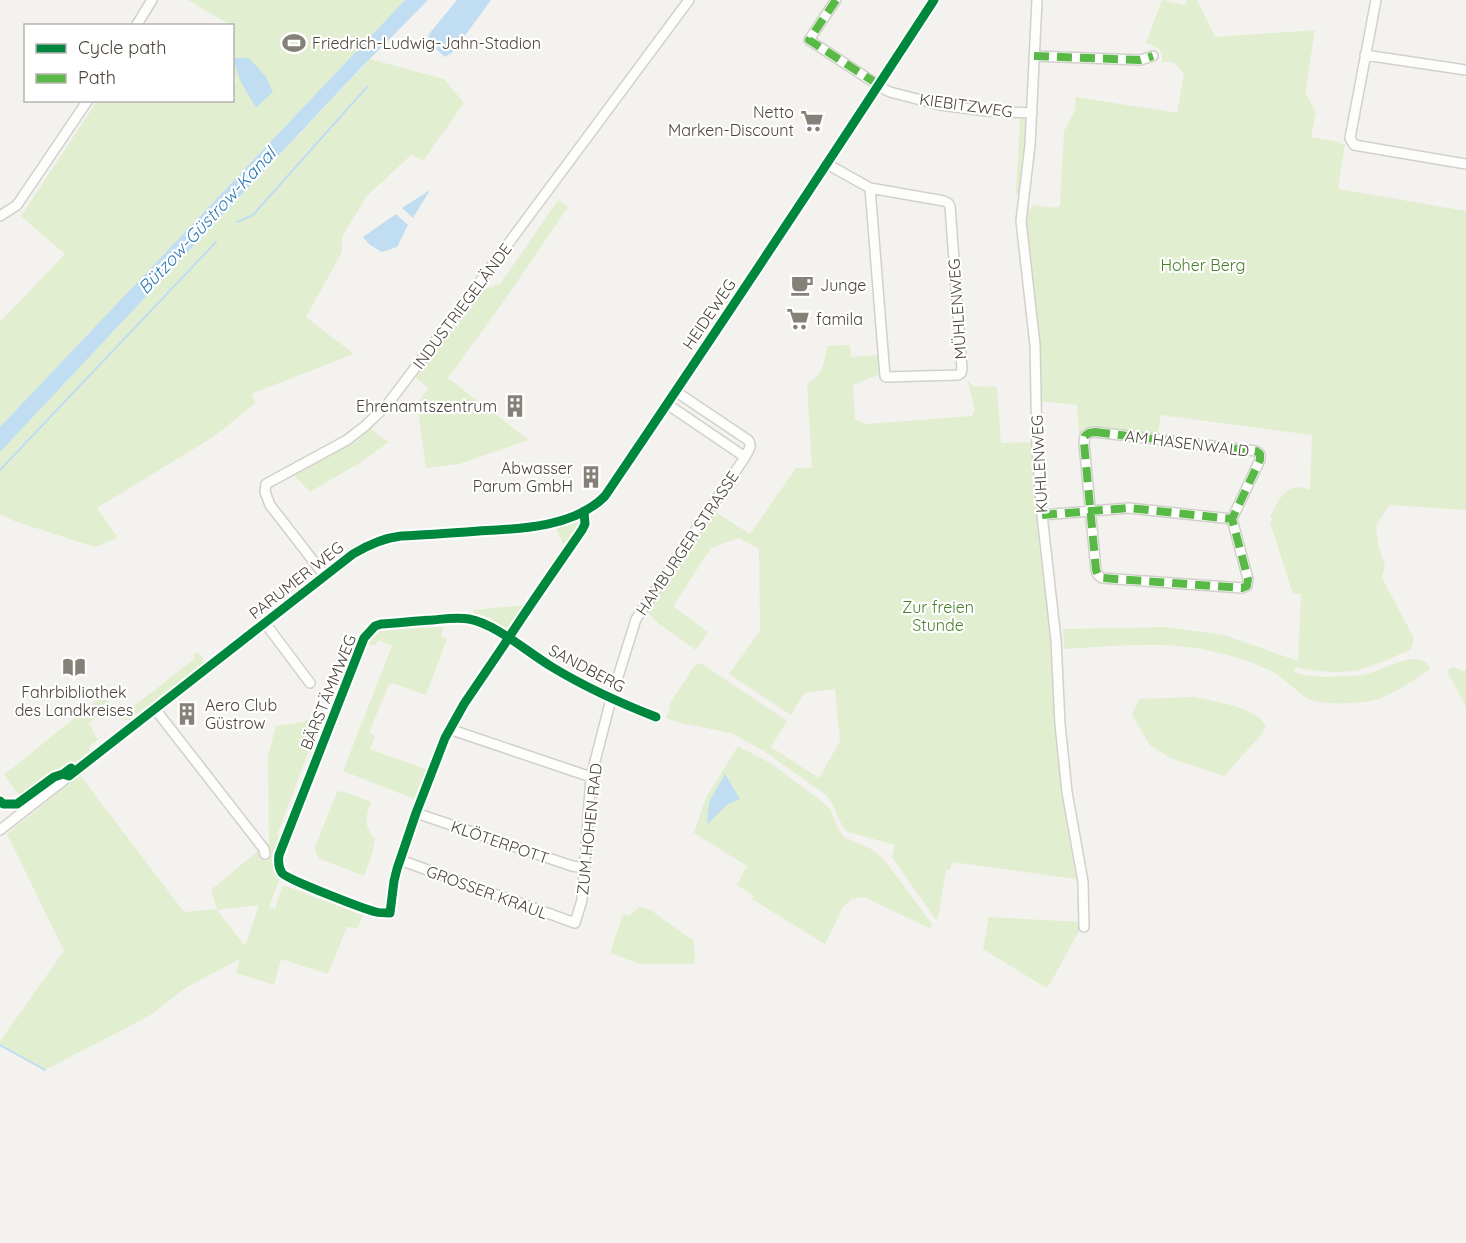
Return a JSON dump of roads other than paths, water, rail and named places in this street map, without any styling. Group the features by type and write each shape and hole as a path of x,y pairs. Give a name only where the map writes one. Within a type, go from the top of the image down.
{"street":[{"path":"137,24 152,0"},
{"name":"INDUSTRIEGELÄNDE","path":"325,576 270,504 265,492 266,484 347,440 387,405 689,0"},
{"name":"KIEBITZWEG","path":"836,0 809,40 890,92 940,105 986,111 1032,113"},
{"name":"HEIDEWEG","path":"584,511 595,506 605,496 934,0"},
{"name":"KUHLENWEG","path":"1037,0 1032,113 1021,221 1035,345 1037,448 1056,640 1066,792 1083,882 1084,927"},
{"path":"1376,0 1350,138 1354,146 1466,164"},
{"path":"1365,55 1466,70"},
{"path":"1034,56 1140,60 1153,56"},
{"path":"0,216 17,205 87,102"},
{"name":"MÜHLENWEG","path":"827,164 870,188 948,203 961,374 885,376 870,188"},
{"path":"666,404 745,457 750,448 748,440 675,391"},
{"name":"AM HASENWALD","path":"1089,433 1256,451 1260,454 1260,460 1232,519 1248,586 1242,588 1102,578 1096,570 1091,511 1084,443 1085,436 1089,433"},
{"name":"HAMBURGER STRASSE","path":"611,699 636,620 745,457"},
{"path":"1042,515 1129,508 1232,519"},
{"path":"508,638 582,530 585,524 584,511"},
{"name":"PARUMER WEG","path":"0,830 353,554 369,545 401,536 537,526 563,520 584,511"},
{"name":"BÄRSTÄMMWEG","path":"457,618 479,622 508,638 449,729 400,860 394,881 390,913 376,912 283,875 278,863 279,855 364,638 375,626 457,618"},
{"name":"PARUMER WEG","path":"265,623 310,683"},
{"name":"SANDBERG","path":"508,638 555,669 611,699 656,717"},
{"name":"ZUM HOHEN RAD","path":"575,923 582,900 591,777 611,699"},
{"path":"155,709 264,849 265,854"},
{"path":"449,729 591,777"},
{"name":"KLÖTERPOTT","path":"416,813 572,866 584,868"},
{"name":"GROSSER KRAUL","path":"400,860 575,923"}],"water":[{"name":"Bützow-Güstrow-Kanal","path":"405,0 428,0 358,71 0,452 0,427"},
{"path":"457,0 491,0 453,52 445,57 428,42 429,34"},
{"path":"234,58 249,58 266,77 273,92 256,108 240,80"},
{"path":"430,190 413,218 402,208"},
{"path":"396,214 408,225 397,247 382,252 370,245 363,237"},
{"path":"725,774 740,799 728,804 707,824 709,802"}],"waterway":[{"path":"237,222 253,215 367,87"},
{"path":"0,470 216,242"},
{"path":"0,1045 45,1070"}],"place":[{"name":"Friedrich-Ludwig-Jahn-Stadion","path":"294,43"},
{"name":"Netto Marken-Discount","path":"812,121"},
{"name":"Junge","path":"802,285"},
{"name":"famila","path":"798,319"},
{"name":"Ehrenamtszentrum","path":"515,406"},
{"name":"Abwasser Parum GmbH","path":"591,477"},
{"name":"Fahrbibliothek des Landkreises","path":"74,667"},
{"name":"Aero Club Güstrow","path":"187,714"}],"park label":[{"name":"Hoher Berg","path":"1203,265"},
{"name":"Zur freien Stunde","path":"938,616"}]}
